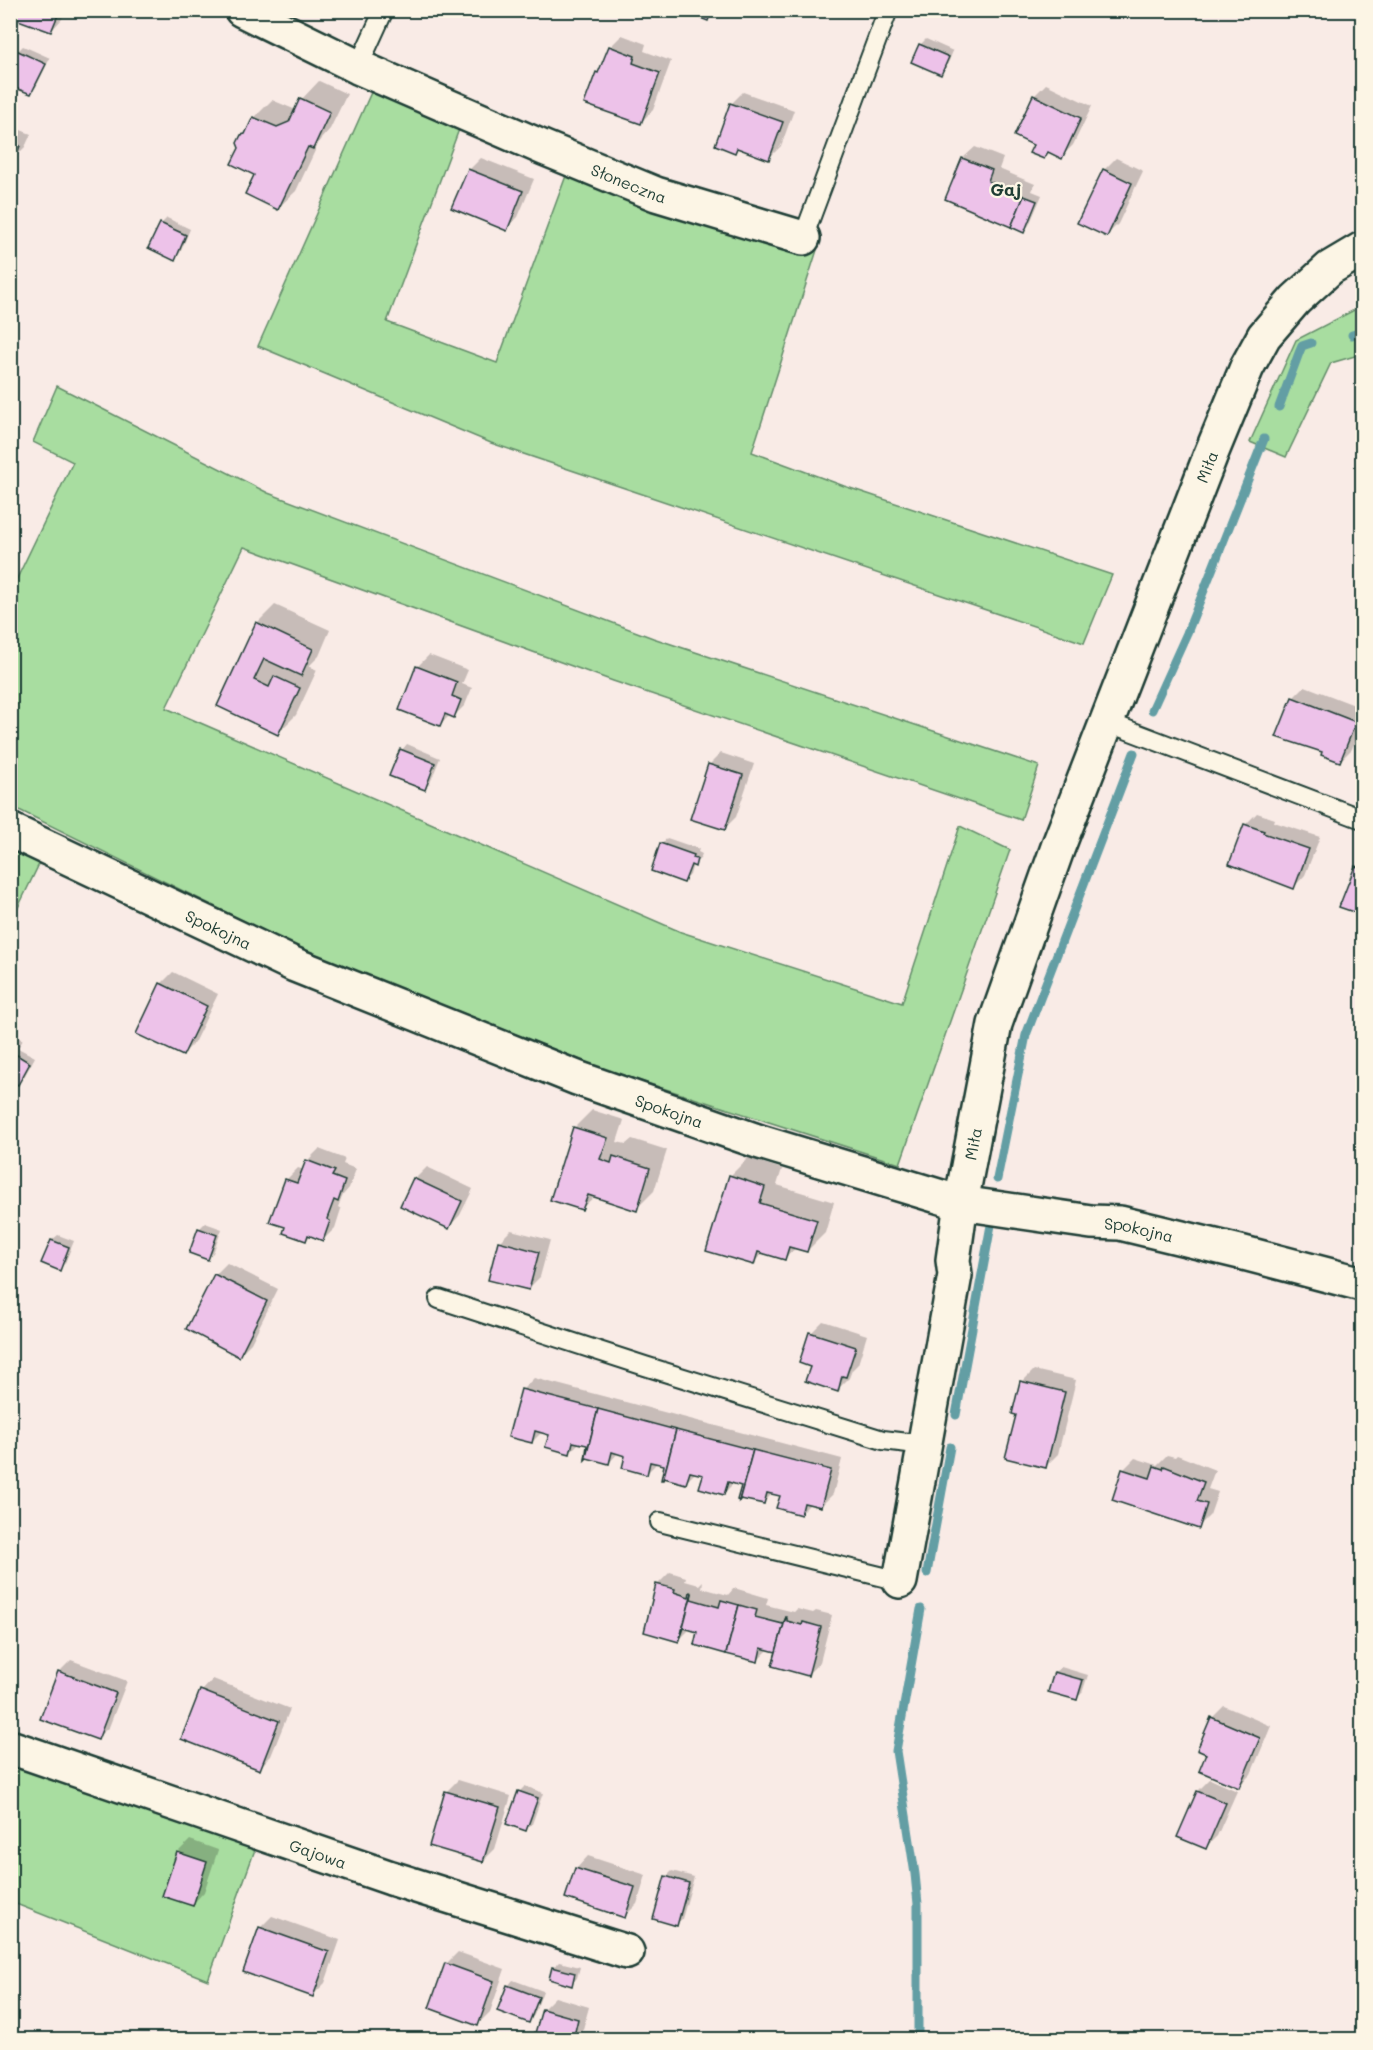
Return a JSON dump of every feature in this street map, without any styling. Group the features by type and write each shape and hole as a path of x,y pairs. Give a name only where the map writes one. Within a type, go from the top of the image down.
{"street":[{"name":"Słoneczna","path":"242,10 358,67 656,194 803,238"},
{"name":"Miła","path":"900,1581 955,1275 953,1260 961,1203 995,1024 1058,847 1247,368 1264,336 1295,300 1330,268 1362,249"},
{"name":"Spokojna","path":"10,830 295,965 504,1050 760,1142 961,1203 1091,1222 1120,1223 1362,1284"},
{"name":"Gajowa","path":"10,1747 391,1878 627,1952"}],"lane":[{"path":"358,67 384,10"},
{"name":"Słoneczna","path":"803,238 888,10"},
{"path":"1107,722 1362,819"},
{"path":"439,1299 656,1370 883,1440 926,1445"},
{"path":"660,1522 900,1581"}],"green space":[{"path":"373,88 461,124 387,322 497,363 567,173 647,207 817,250 752,452 844,486 1112,575 1084,643 491,443 258,346"},
{"path":"1362,306 1362,354 1331,363 1286,457 1250,442 1296,340"},
{"path":"57,386 268,493 653,638 1039,766 1021,820 613,681 244,547 166,708 681,932 902,1003 960,826 1010,850 900,1164 603,1069 297,947 11,806 11,591 73,462 33,442"},
{"path":"11,846 40,862 11,922"},
{"path":"10,1760 257,1844 208,1980 11,1902"}],"building":[{"path":"10,10 60,10 51,32 10,17"},
{"path":"680,10 712,10 708,21"},
{"path":"919,44 949,57 941,75 911,62"},
{"path":"609,46 635,56 633,63 660,73 641,124 584,104"},
{"path":"16,50 46,64 31,94 10,86 10,62"},
{"path":"1033,95 1081,118 1062,159 1048,152 1044,159 1029,153 1033,145 1014,136"},
{"path":"300,98 330,112 313,149 308,147 278,210 245,194 254,175 231,164 239,148 237,143 241,135 245,134 253,117 277,127 289,122"},
{"path":"730,103 783,122 769,160 737,148 735,153 715,145"},
{"path":"10,142 20,146 14,160 10,159"},
{"path":"962,158 992,170 988,181 1024,196 1011,227 945,199"},
{"path":"468,169 523,191 507,231 451,208"},
{"path":"1103,169 1132,183 1107,237 1077,223"},
{"path":"1024,196 1037,201 1024,233 1011,227"},
{"path":"160,223 186,235 175,261 148,248"},
{"path":"256,622 313,649 301,676 264,659 254,680 269,687 274,676 300,688 278,735 217,706"},
{"path":"416,666 457,682 452,696 461,700 454,718 445,714 440,726 399,710"},
{"path":"1292,697 1356,722 1340,762 1321,755 1322,752 1276,737"},
{"path":"400,749 435,763 425,790 389,776"},
{"path":"708,764 743,775 725,830 690,819"},
{"path":"1244,824 1309,849 1294,889 1229,864"},
{"path":"660,843 694,855 693,858 697,859 695,867 691,865 684,883 651,871"},
{"path":"1355,866 1362,869 1362,915 1339,907"},
{"path":"160,983 207,1006 183,1056 136,1034"},
{"path":"12,1052 30,1063 18,1085 10,1081"},
{"path":"573,1127 608,1138 600,1159 611,1163 613,1156 650,1168 637,1211 588,1195 582,1210 550,1200"},
{"path":"306,1160 335,1171 332,1176 345,1181 338,1202 334,1200 327,1219 330,1221 323,1241 308,1235 306,1241 283,1233 285,1227 269,1222 285,1179 297,1183"},
{"path":"729,1175 765,1187 760,1203 817,1220 807,1252 789,1247 785,1260 758,1252 754,1265 706,1251"},
{"path":"413,1178 462,1201 449,1229 400,1206"},
{"path":"198,1228 217,1235 208,1260 189,1253"},
{"path":"51,1240 69,1247 60,1271 41,1263"},
{"path":"498,1241 539,1252 529,1290 488,1280"},
{"path":"214,1274 267,1301 239,1357 186,1329"},
{"path":"809,1332 856,1347 846,1377 842,1376 838,1392 805,1381 810,1367 799,1363"},
{"path":"1020,1381 1065,1392 1046,1468 1005,1458 1016,1415 1012,1414"},
{"path":"521,1389 598,1409 585,1460 587,1445 573,1442 570,1454 545,1447 549,1435 535,1431 532,1443 508,1437"},
{"path":"598,1409 676,1430 663,1480 661,1480 664,1465 650,1462 647,1475 622,1468 625,1456 612,1452 609,1464 587,1458 585,1460"},
{"path":"676,1430 753,1450 739,1501 737,1500 741,1486 728,1482 724,1495 699,1488 703,1475 690,1472 686,1484 664,1478 663,1480"},
{"path":"753,1450 831,1470 821,1507 804,1503 801,1515 776,1508 780,1496 767,1493 764,1504 741,1499 739,1501"},
{"path":"1154,1466 1163,1469 1164,1466 1204,1482 1197,1501 1207,1504 1199,1529 1112,1500 1122,1469 1150,1478"},
{"path":"656,1584 675,1589 674,1592 689,1597 690,1592 692,1593 679,1642 644,1632"},
{"path":"692,1593 691,1599 719,1607 721,1600 739,1605 726,1654 694,1645 697,1632 684,1628 679,1642"},
{"path":"739,1605 757,1610 755,1617 783,1624 786,1617 776,1652 761,1648 758,1662 726,1654"},
{"path":"786,1617 787,1621 821,1627 808,1676 772,1666"},
{"path":"58,1671 116,1693 98,1740 40,1719"},
{"path":"1054,1672 1083,1680 1077,1700 1048,1692"},
{"path":"200,1690 279,1721 260,1770 181,1739"},
{"path":"1211,1717 1260,1738 1239,1788 1199,1771 1206,1754 1197,1750"},
{"path":"445,1791 500,1807 483,1862 429,1846"},
{"path":"518,1791 538,1798 526,1831 506,1824"},
{"path":"1197,1791 1226,1803 1206,1849 1177,1837"},
{"path":"177,1852 207,1862 193,1906 162,1896"},
{"path":"575,1868 635,1887 625,1918 565,1898"},
{"path":"665,1876 689,1883 677,1926 653,1919"},
{"path":"259,1927 329,1952 313,1997 243,1972"},
{"path":"445,1963 494,1981 478,2026 429,2008"},
{"path":"552,1967 575,1973 572,1986 549,1979"},
{"path":"507,1985 539,1997 529,2023 497,2011"},
{"path":"542,2009 578,2019 573,2040 533,2040"}],"waterway":[{"path":"1352,335 1362,332"},
{"path":"1279,407 1302,346 1311,343"},
{"path":"1152,710 1187,633 1264,439"},
{"path":"997,1179 1026,1035 1134,753"},
{"path":"956,1415 991,1225"},
{"path":"927,1573 950,1447"},
{"path":"918,2040 918,1904 896,1751 921,1609"}],"district":[{"name":"Gaj","path":"1006,189"}]}
